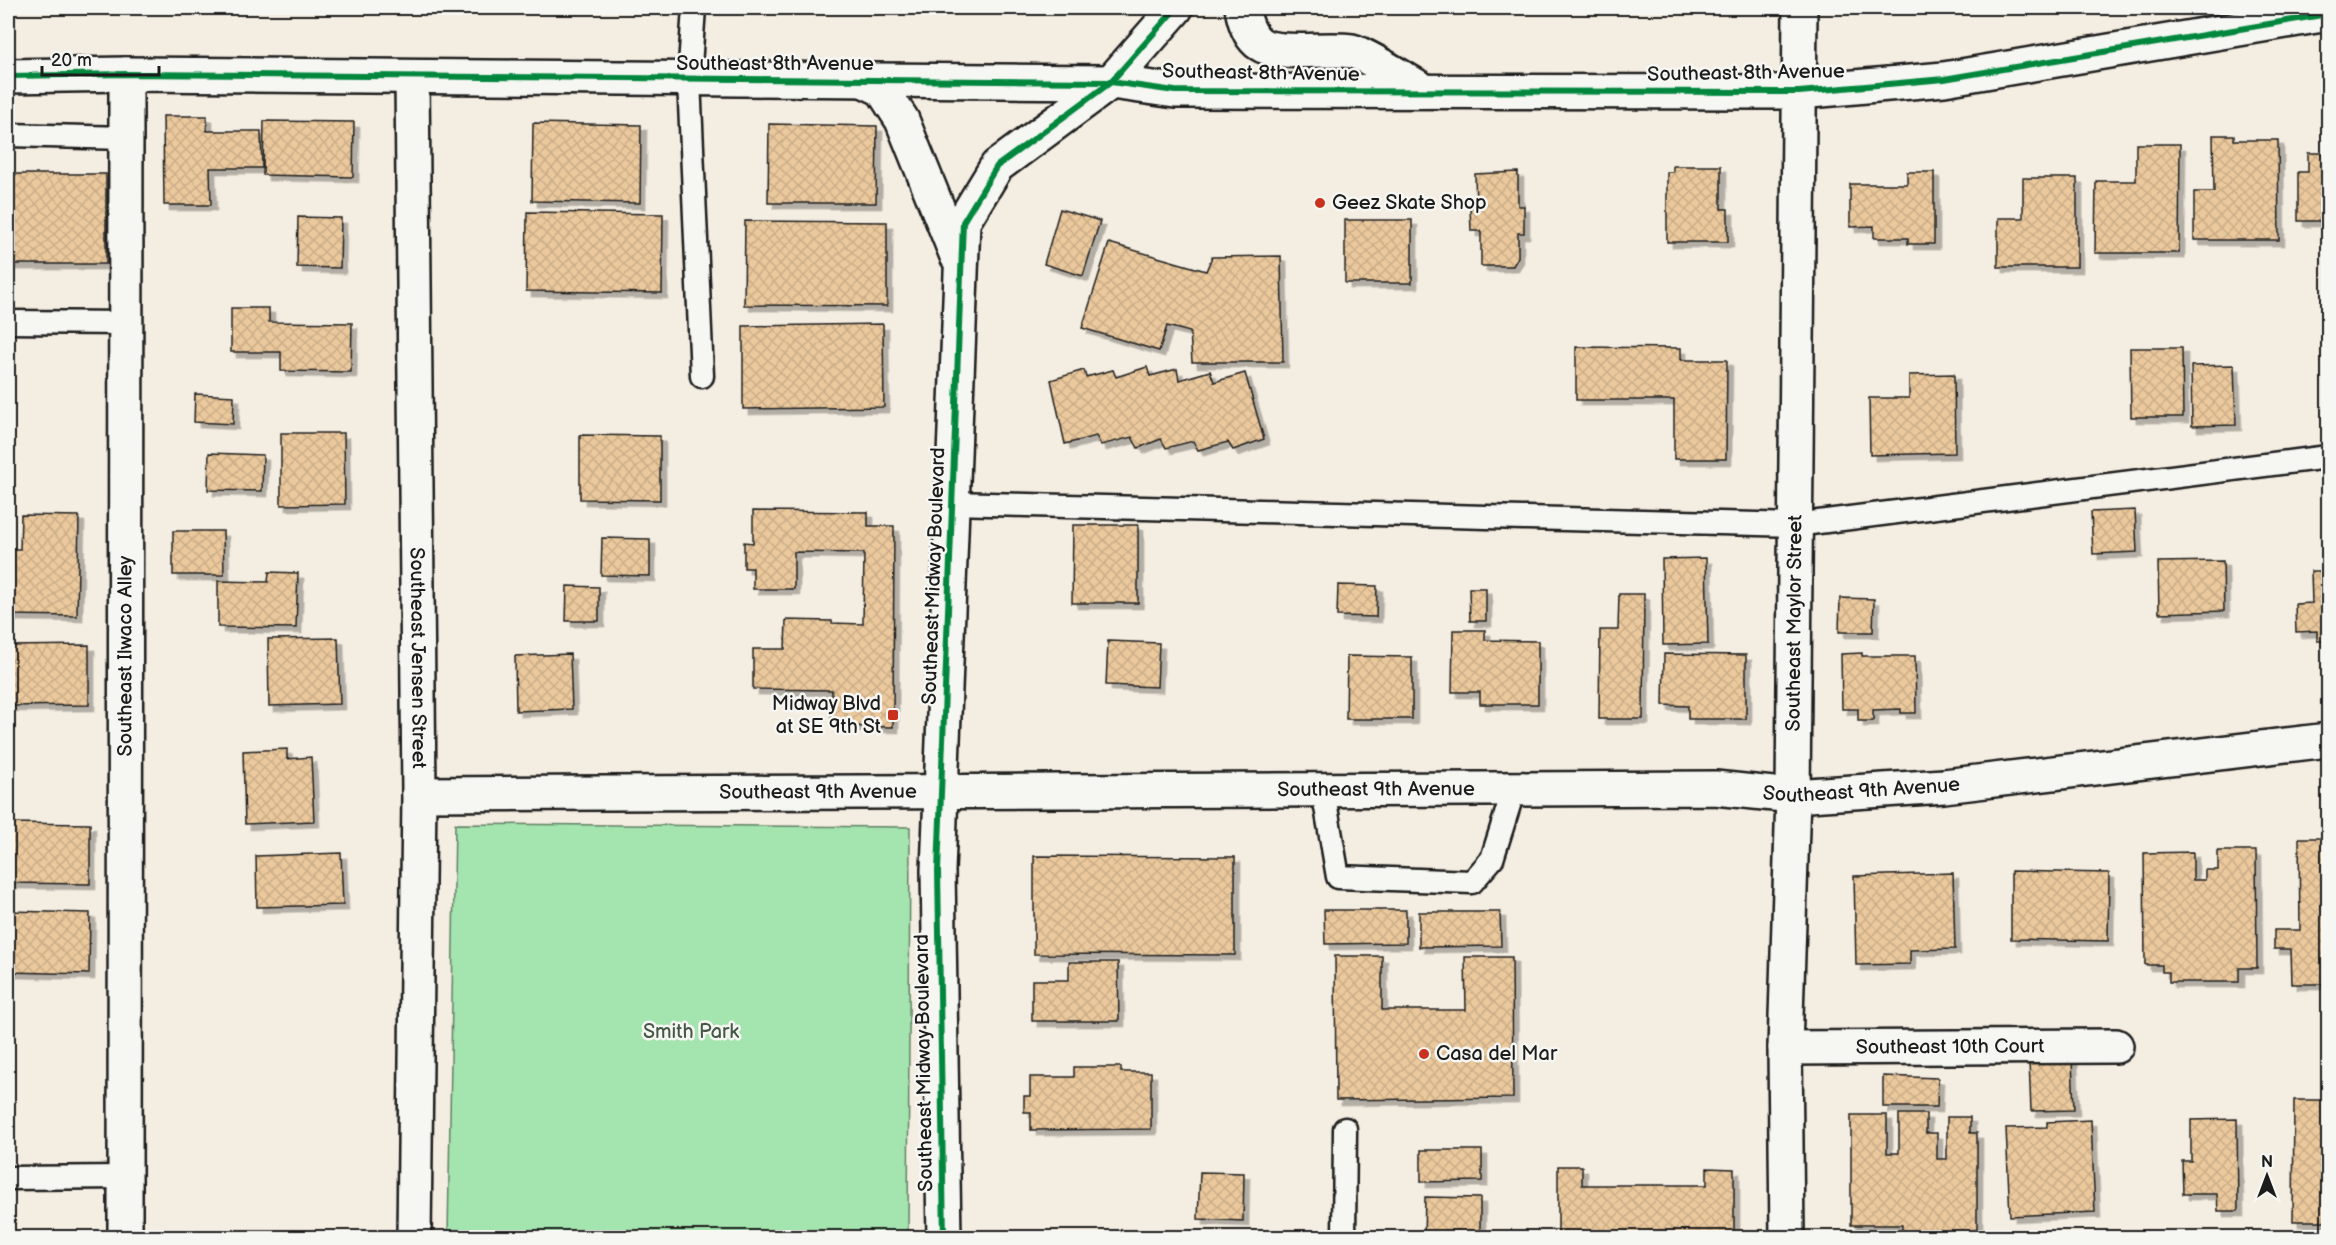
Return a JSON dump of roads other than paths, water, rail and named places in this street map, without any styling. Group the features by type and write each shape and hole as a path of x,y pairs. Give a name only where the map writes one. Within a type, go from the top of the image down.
{"street":[{"name":"Southeast Midway Boulevard","path":"944,1238 938,872 963,222 997,166 1111,82 1176,8"},
{"path":"1242,8 1243,17 1260,45 1274,49 1353,51 1425,91"},
{"name":"Southeast Maylor Street","path":"1787,1238 1785,1048 1793,796 1800,8"},
{"name":"Southeast 8th Avenue","path":"8,75 1111,82 1176,91 1799,93 1944,79 2328,14"},
{"name":"Southeast Ilwaco Alley","path":"125,1238 126,74"},
{"name":"Southeast Jensen Street","path":"412,78 419,794 414,1238"},
{"path":"865,81 882,89 902,120 961,266"},
{"name":"Southeast 9th Avenue","path":"419,794 1715,788 1793,796 1944,786 2328,740"},
{"name":"Southeast 10th Court","path":"1785,1048 2116,1046"}],"lane":[{"path":"694,8 689,80 702,376"},
{"path":"8,135 126,138"},
{"path":"8,322 126,323"},
{"path":"953,503 1795,525 2328,457"},
{"path":"1323,790 1338,877 1472,882 1492,858 1514,789"},
{"path":"1344,1238 1345,1129"},
{"path":"8,1178 125,1177"}],"place":[{"name":"Geez Skate Shop","path":"1320,203"},
{"name":"Midway Blvd at SE 9th St","path":"893,715"},
{"name":"Casa del Mar","path":"1424,1054"}],"park label":[{"name":"Smith Park","path":"691,1032"}]}
